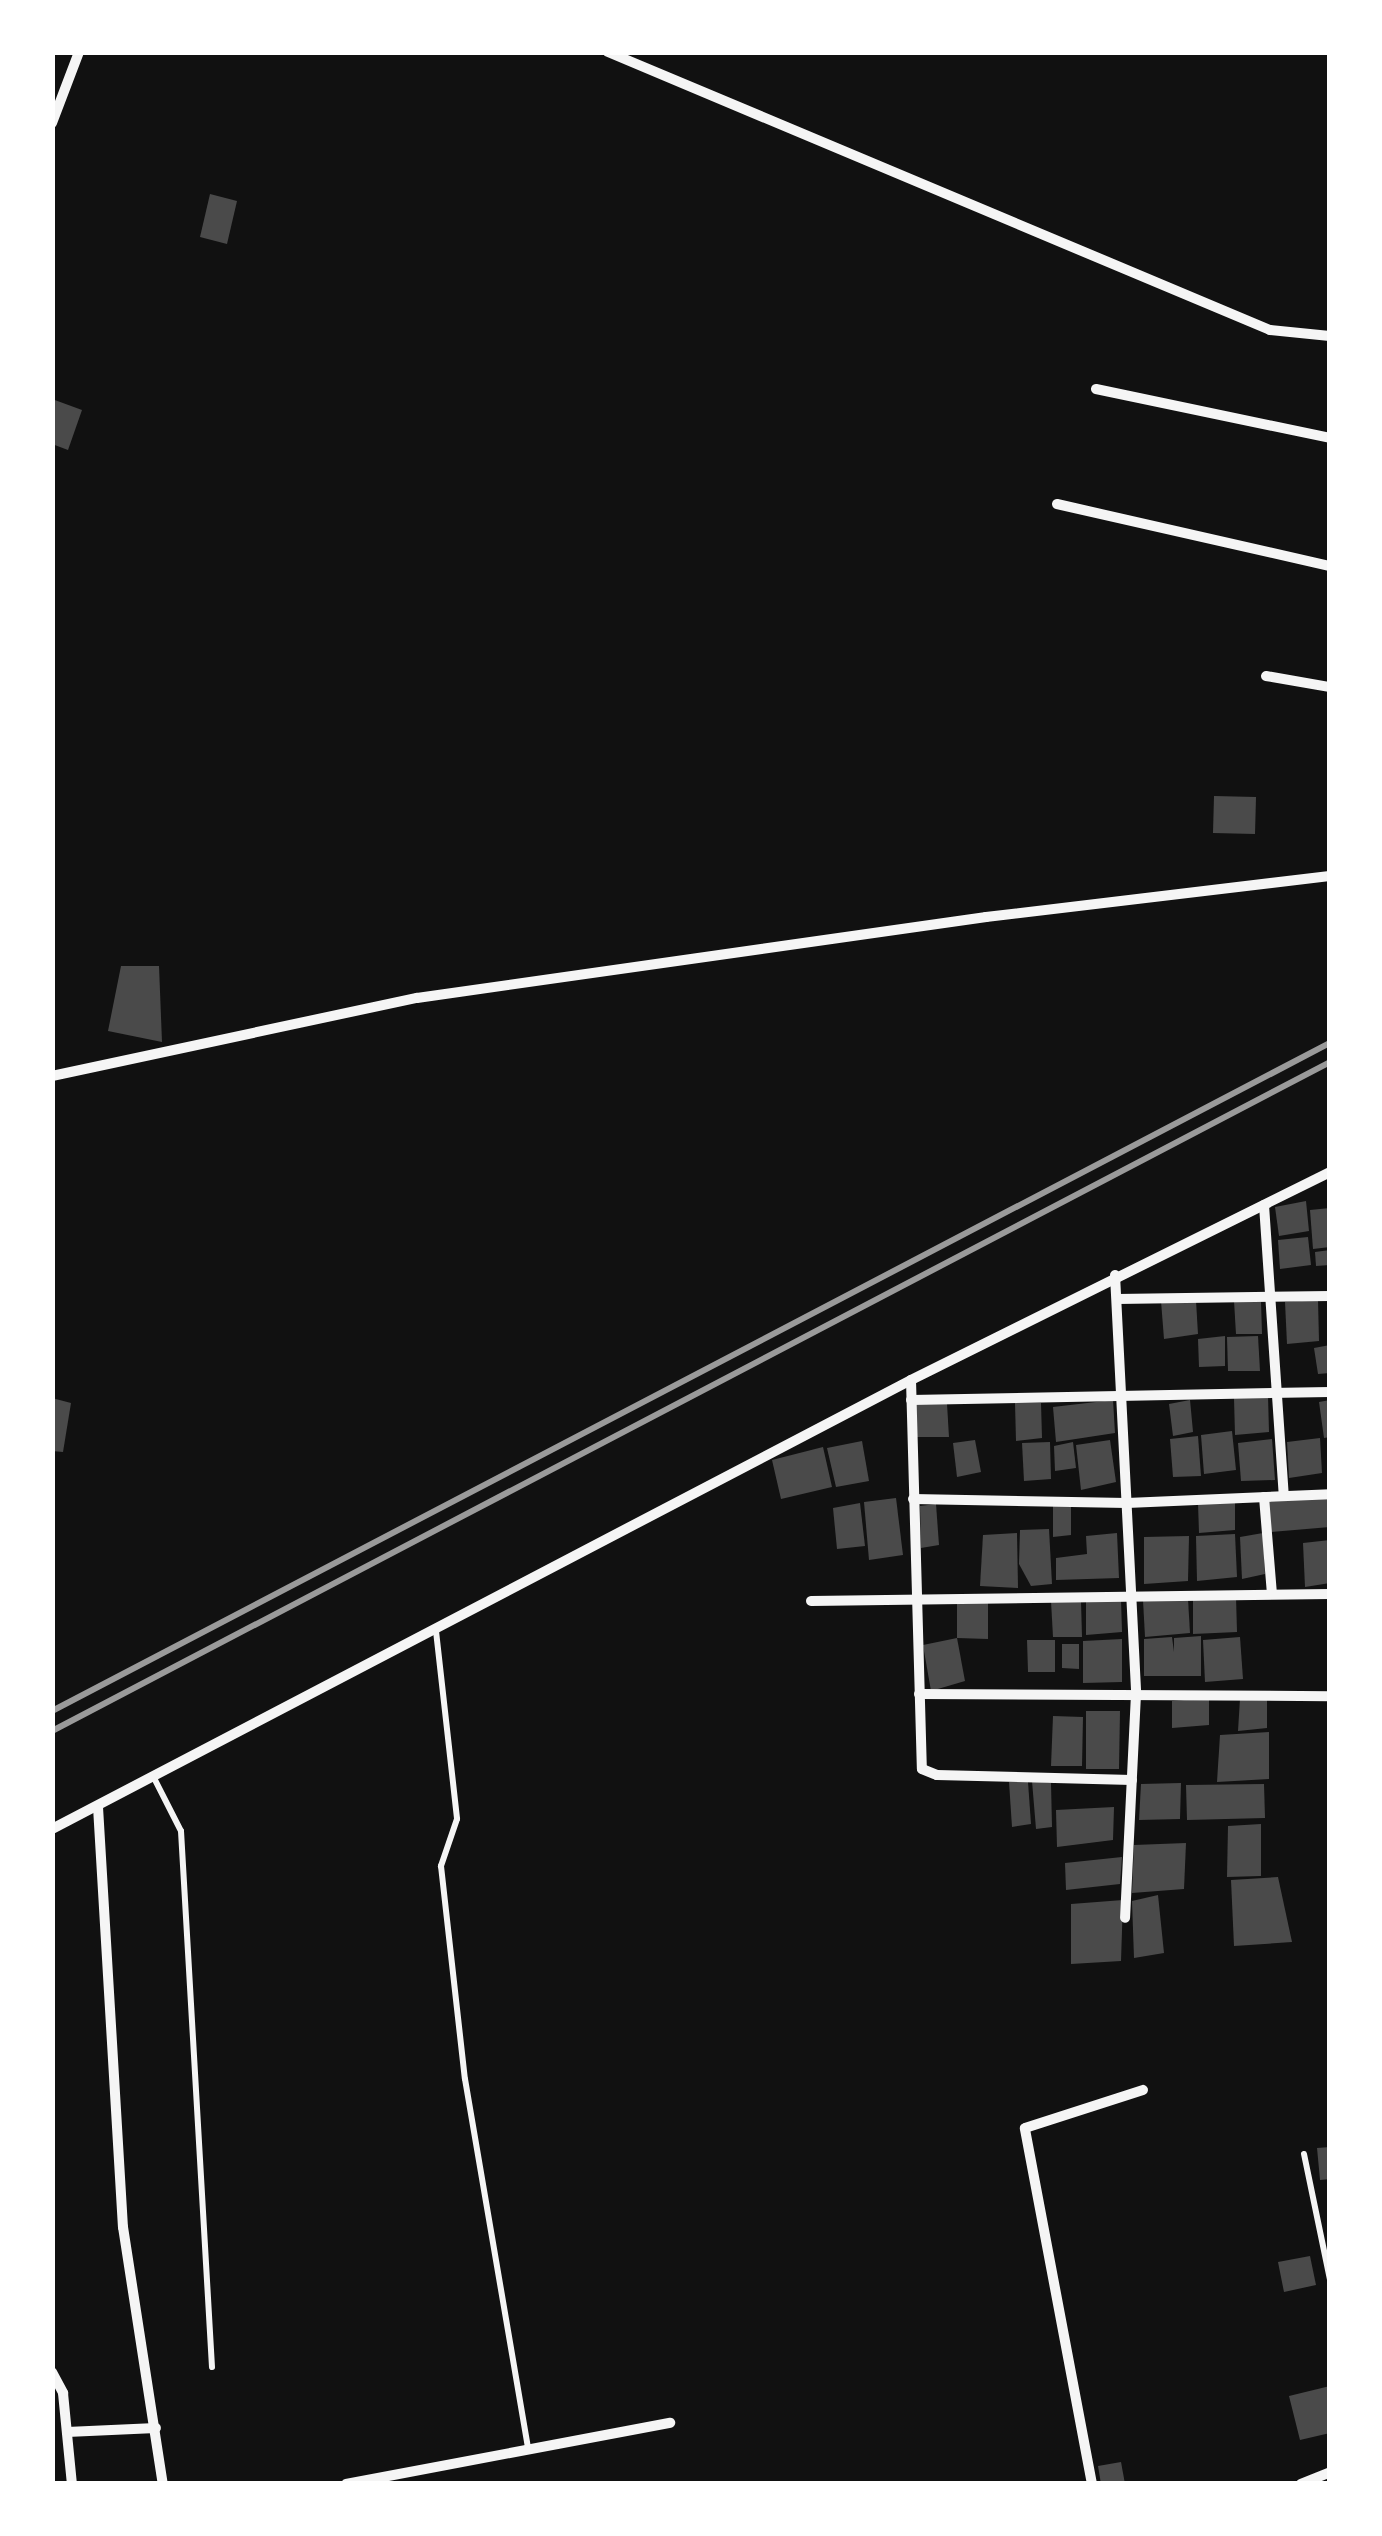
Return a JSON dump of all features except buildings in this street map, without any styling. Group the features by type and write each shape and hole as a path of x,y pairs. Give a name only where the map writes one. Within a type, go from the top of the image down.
{"street":[{"path":"52,122 79,52"},
{"path":"608,52 1270,330 1330,336"},
{"path":"1096,389 1330,438"},
{"path":"1057,504 1330,566"},
{"path":"1266,676 1330,686"},
{"path":"52,1076 407,999 986,917 1330,876"},
{"path":"52,1829 1116,1274 1330,1172"},
{"path":"1264,1204 1284,1496"},
{"path":"1116,1274 1136,1694 1126,1918"},
{"path":"1117,1299 1330,1296"},
{"path":"910,1380 919,1760 930,1773 1132,1780"},
{"path":"911,1400 1330,1392"},
{"path":"914,1500 1128,1502 1330,1494"},
{"path":"1264,1496 1272,1594"},
{"path":"811,1601 1330,1594"},
{"path":"919,1694 1330,1696"},
{"path":"98,1807 123,2226 163,2484"},
{"path":"1092,2484 1025,2128 1143,2090"},
{"path":"52,2372 64,2392 72,2484"},
{"path":"346,2484 670,2423"},
{"path":"67,2432 156,2428"},
{"path":"1301,2484 1330,2472"}],"lane":[{"path":"436,1631 457,1818 441,1866 465,2079 528,2450"},
{"path":"154,1778 181,1831 212,2367"},
{"path":"1304,2154 1330,2280"}],"railway":[{"path":"52,1711 1330,1043"},
{"path":"52,1731 1330,1062"}]}
